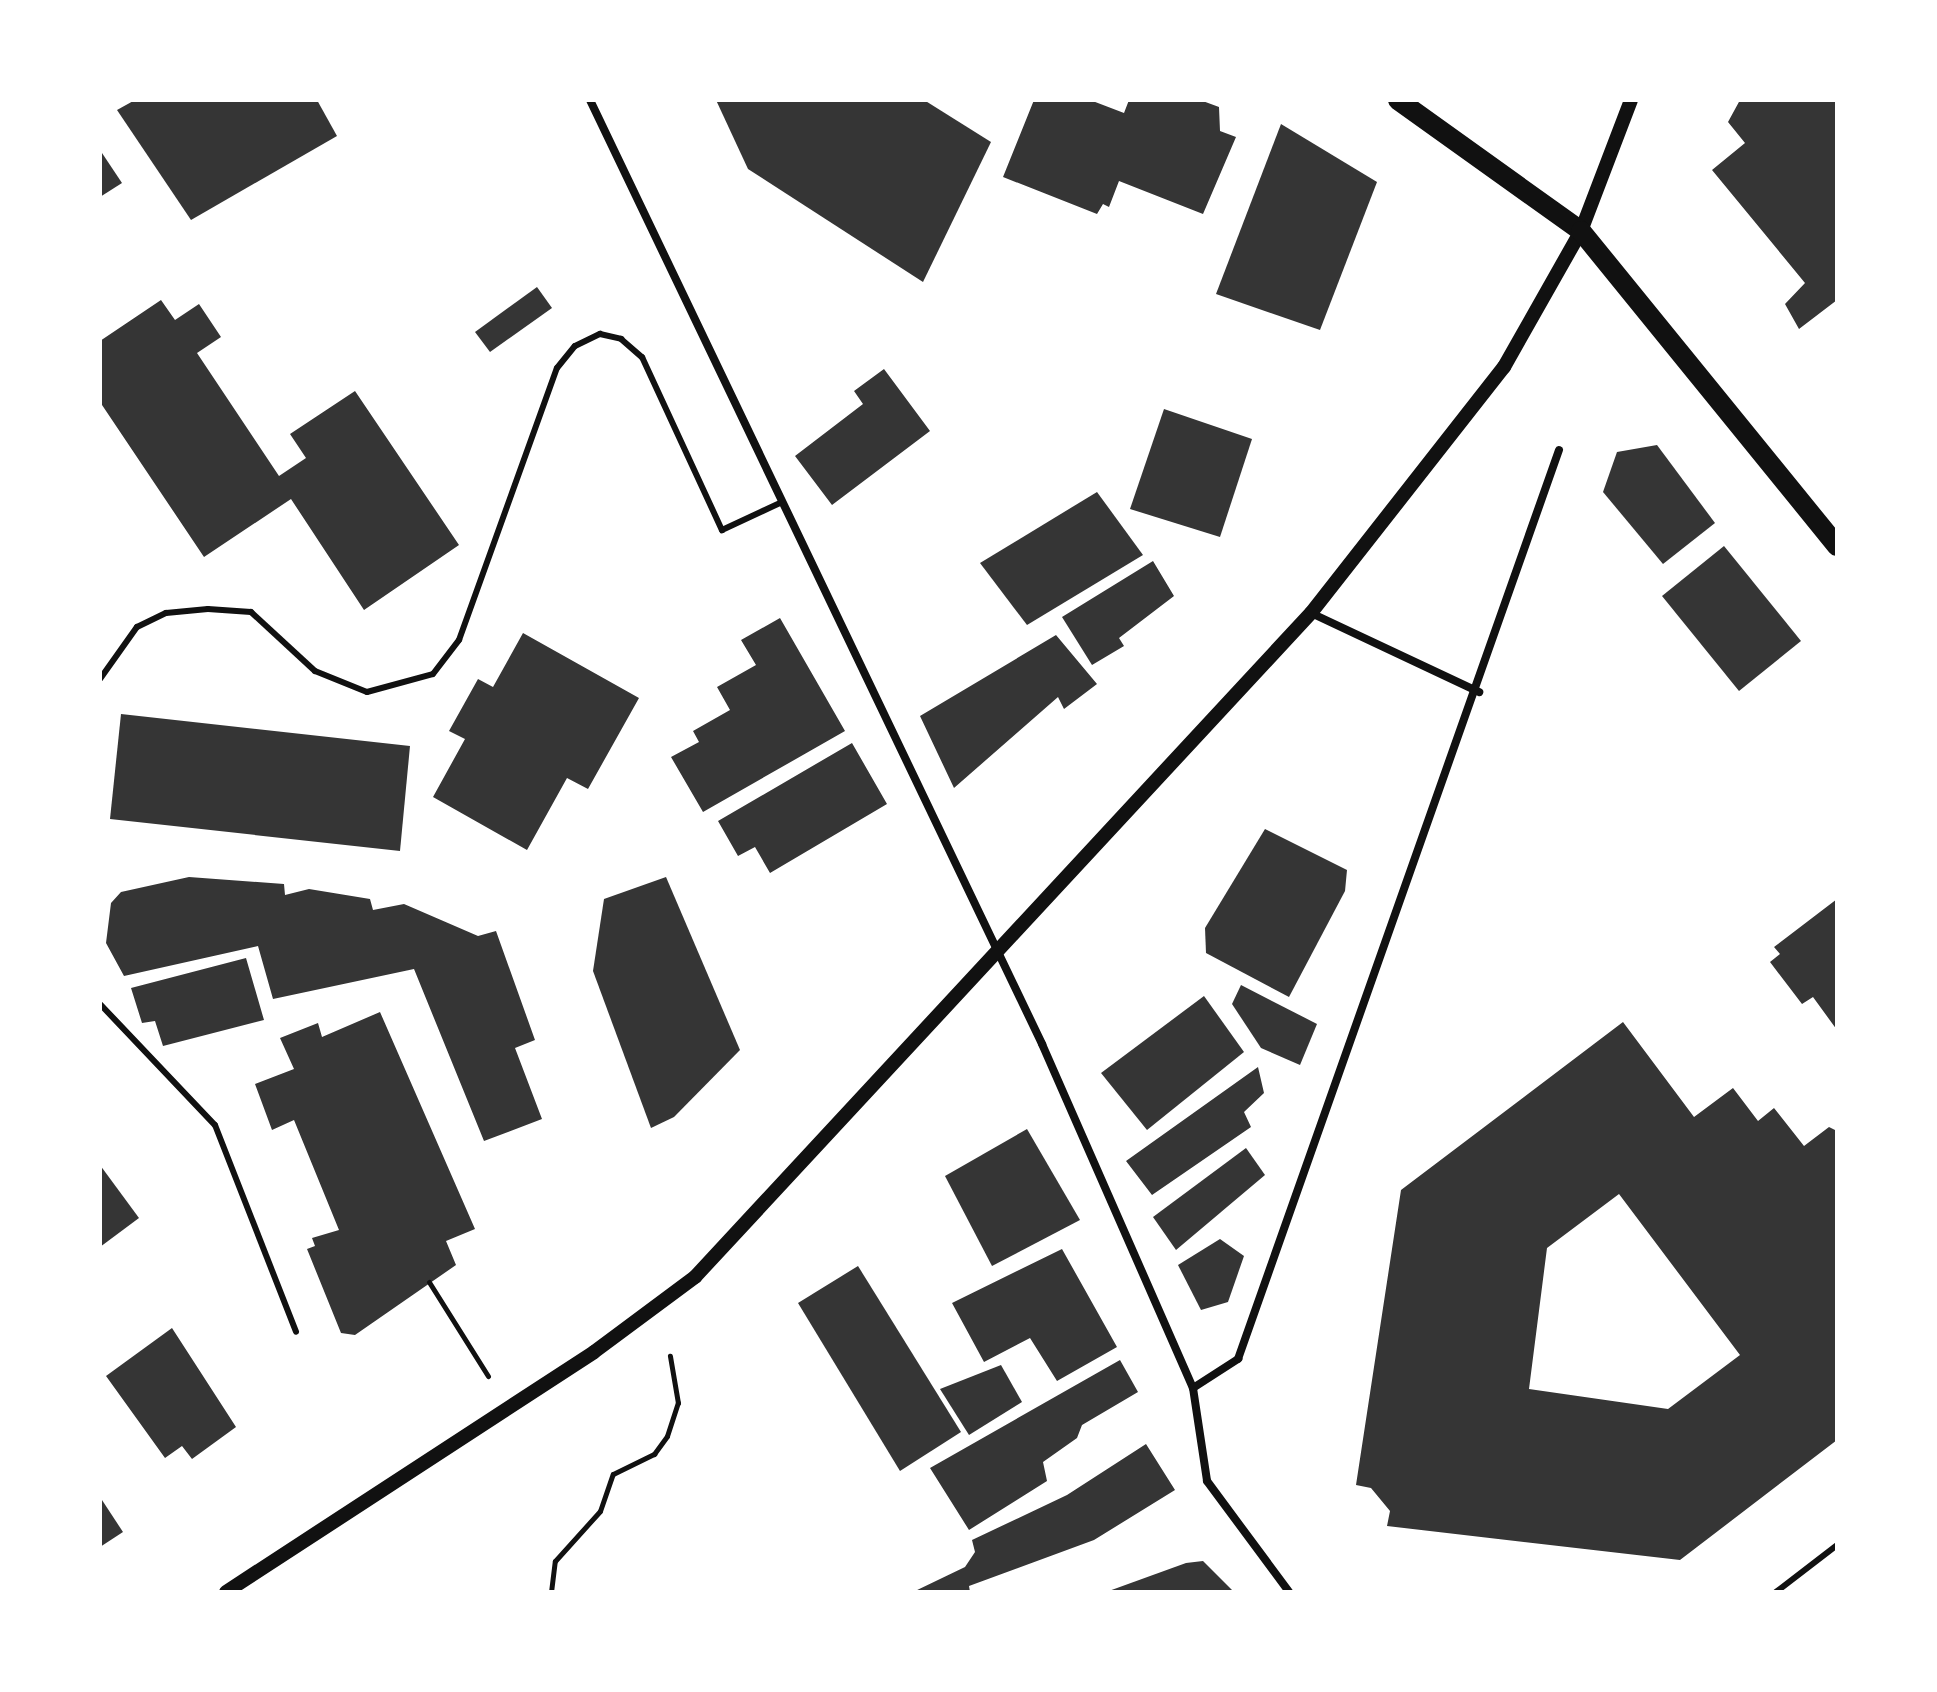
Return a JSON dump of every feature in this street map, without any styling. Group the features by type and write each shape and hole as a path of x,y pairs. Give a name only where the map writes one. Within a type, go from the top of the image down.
{"main road":[{"path":"1398,100 1581,231 1837,546"}],"street":[{"path":"590,100 996,951 1193,1388 1207,1481 1289,1592"},
{"path":"226,1592 594,1352 695,1277 1311,613 1504,367 1581,231 1631,100"},
{"path":"1193,1388 1238,1359 1479,692 1559,450"},
{"path":"1311,613 1479,692"}],"lane":[{"path":"100,679 137,627 166,613 208,609 251,612 315,671 340,684 367,692 433,674 459,640 557,368 575,346 600,334 621,339 642,357 722,530 780,503"},
{"path":"100,1004 215,1125 296,1332"},
{"path":"1776,1592 1837,1545"}],"path":[{"path":"429,1282 486,1373"},
{"path":"551,1592 555,1561 600,1511 613,1474 654,1454 667,1436 678,1403 670,1356"}],"building":[{"path":"135,100 317,100 337,136 191,220 117,110"},
{"path":"716,100 924,100 991,142 923,282 748,169"},
{"path":"1034,100 1090,100 1124,113 1129,100 1200,100 1219,107 1220,131 1236,137 1203,214 1119,181 1109,207 1103,204 1097,214 1003,177"},
{"path":"1740,100 1837,100 1837,300 1799,329 1785,304 1805,283 1712,170 1745,143 1728,122"},
{"path":"1281,124 1377,182 1320,330 1216,294"},
{"path":"100,150 122,183 100,197"},
{"path":"537,287 552,308 490,352 475,332"},
{"path":"161,300 175,320 199,304 221,337 197,353 279,476 306,458 290,434 355,391 459,545 364,610 291,499 204,557 100,402 100,341"},
{"path":"884,369 930,431 832,505 795,456 863,404 854,391"},
{"path":"1164,409 1252,439 1220,537 1130,509"},
{"path":"1657,445 1715,523 1663,564 1603,492 1617,452"},
{"path":"1097,492 1143,555 1027,625 980,563"},
{"path":"1724,546 1801,641 1739,691 1662,596"},
{"path":"1153,561 1174,596 1119,638 1124,646 1092,665 1062,617"},
{"path":"780,618 845,731 703,812 671,757 699,742 693,731 730,710 717,687 756,665 741,640"},
{"path":"523,633 639,698 588,789 567,778 527,850 433,797 465,739 449,731 478,679 493,687"},
{"path":"1056,635 1097,684 1064,709 1058,697 954,788 920,716"},
{"path":"121,714 410,746 400,851 110,819"},
{"path":"852,743 887,804 770,873 755,847 738,856 718,821"},
{"path":"1265,829 1347,870 1345,891 1289,997 1206,953 1205,928"},
{"path":"189,877 284,884 285,895 309,889 370,899 373,910 404,904 478,936 496,931 535,1040 515,1048 542,1119 484,1141 414,969 273,999 258,946 124,976 106,943 111,903 121,892"},
{"path":"666,877 740,1050 674,1117 651,1128 593,971 604,899"},
{"path":"1837,899 1837,1030 1813,997 1802,1004 1770,962 1780,954 1774,947"},
{"path":"246,958 264,1020 163,1046 155,1021 142,1023 131,988"},
{"path":"1241,985 1317,1024 1300,1065 1261,1048 1232,1004"},
{"path":"1204,996 1244,1052 1147,1130 1101,1073"},
{"path":"380,1012 475,1229 446,1241 456,1265 355,1335 341,1333 307,1249 315,1246 312,1238 339,1230 294,1120 272,1130 255,1084 294,1069 280,1038 318,1023 322,1037"},
{"path":"1623,1022 1694,1117 1733,1088 1758,1121 1774,1108 1804,1146 1829,1127 1837,1131 1837,1440 1680,1560 1387,1526 1390,1511 1371,1488 1356,1485 1401,1190","holes":["1619,1194 1740,1355 1668,1409 1529,1389 1547,1248"]},
{"path":"1258,1067 1264,1093 1244,1112 1251,1127 1152,1195 1126,1161"},
{"path":"1027,1129 1080,1220 992,1266 945,1176"},
{"path":"1246,1148 1265,1175 1176,1250 1153,1217"},
{"path":"100,1165 139,1218 100,1247"},
{"path":"1220,1239 1244,1256 1228,1302 1201,1310 1178,1265"},
{"path":"1062,1249 1117,1347 1057,1381 1030,1338 984,1362 952,1303"},
{"path":"858,1266 961,1432 900,1471 798,1303"},
{"path":"172,1328 236,1427 192,1459 182,1446 165,1458 106,1376"},
{"path":"1120,1360 1138,1392 1082,1425 1077,1438 1043,1462 1047,1481 969,1530 930,1468"},
{"path":"1001,1365 1022,1402 969,1435 940,1389"},
{"path":"1146,1444 1175,1490 1094,1540 969,1586 970,1592 913,1592 965,1567 975,1552 972,1540 1067,1495"},
{"path":"100,1497 123,1532 100,1547"},
{"path":"1203,1561 1234,1592 1106,1592 1186,1563"}]}
